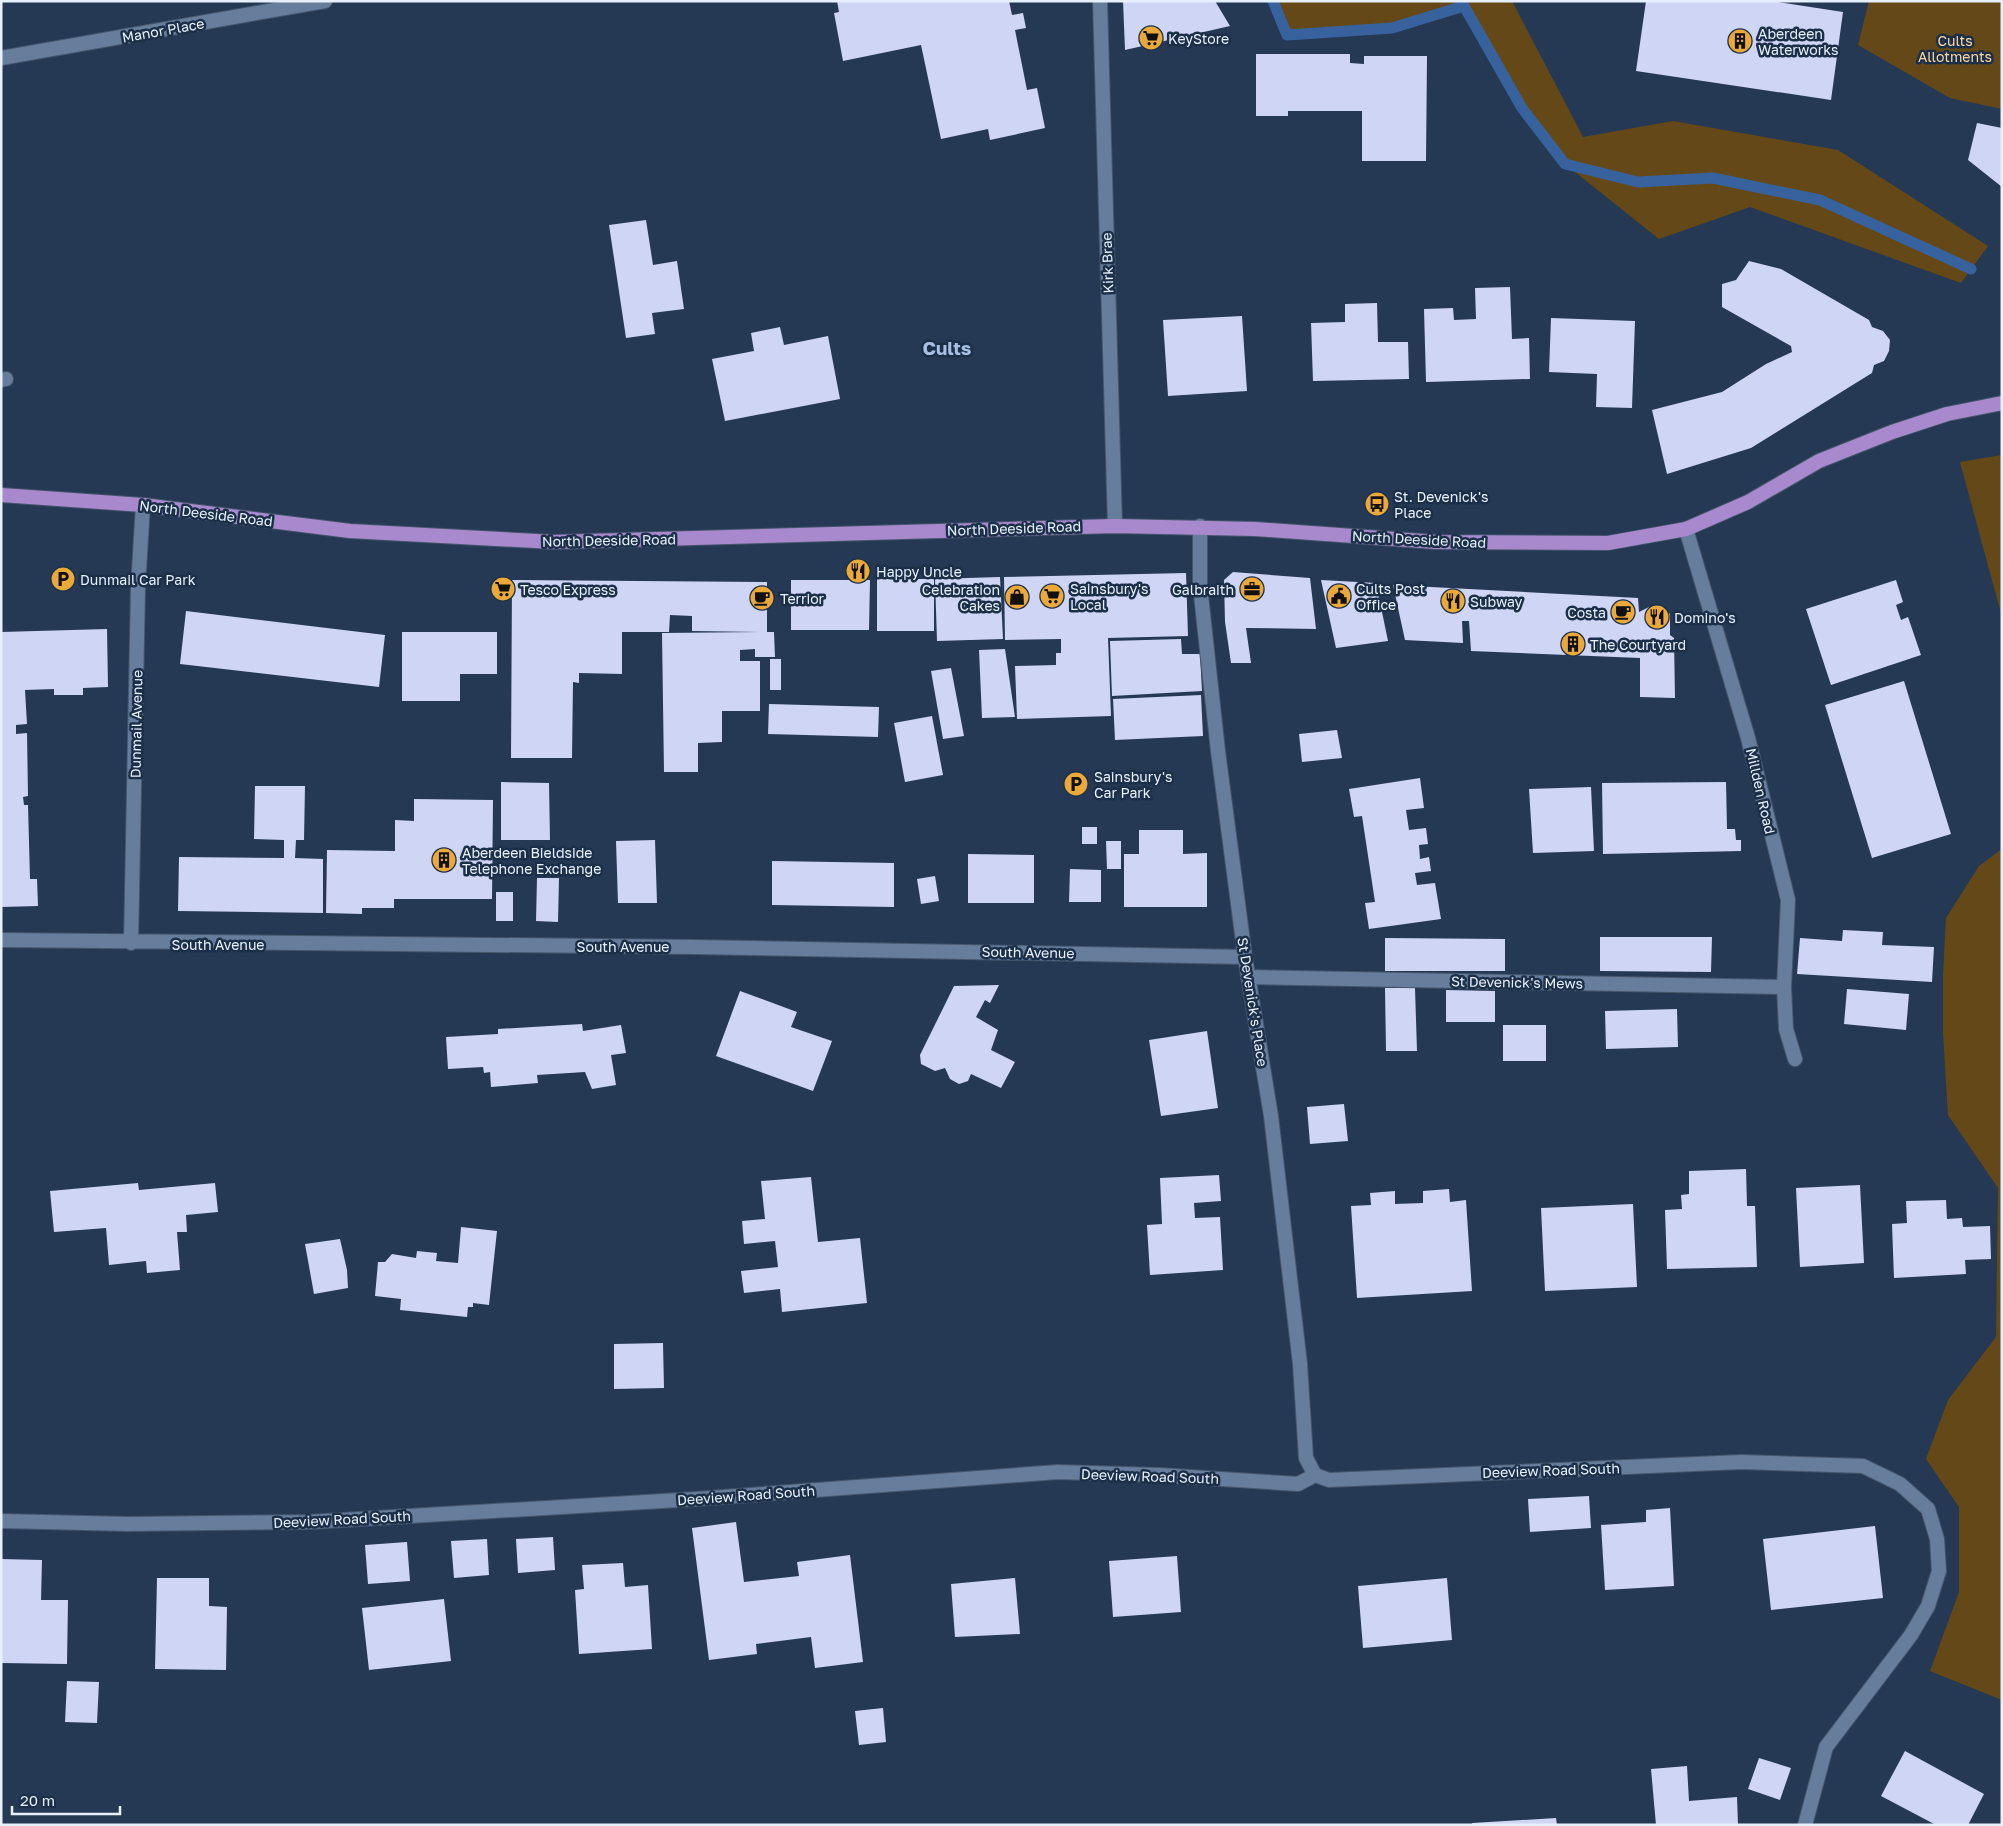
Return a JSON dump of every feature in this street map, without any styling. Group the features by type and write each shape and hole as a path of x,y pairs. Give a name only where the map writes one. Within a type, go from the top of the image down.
{"main road":[{"name":"North Deeside Road","path":"1,495 143,505 350,531 554,542 1116,526 1200,526 1446,542 1608,543 1686,529 1748,502 1820,461 1892,432 1947,414 2002,403"}],"street":[{"name":"Manor Place","path":"1,58 325,1"},
{"name":"Kirk Brae","path":"1100,1 1116,526"},
{"name":"Dunmail Avenue","path":"131,943 138,587 143,505"},
{"name":"St Devenick's Place","path":"1200,526 1199,569 1201,596 1218,751 1245,957 1271,1116 1300,1364 1306,1458 1315,1475"},
{"name":"Millden Road","path":"1686,529 1748,738 1788,900 1784,987 1786,1029 1796,1059"},
{"name":"South Avenue","path":"1,940 131,943 694,947 1245,957"},
{"name":"St Devenick's Mews","path":"1249,977 1784,987"},
{"name":"Deeview Road South","path":"1,1521 128,1524 309,1522 706,1498 1058,1472 1159,1475 1298,1484 1315,1475 1329,1480 1741,1462 1863,1466 1900,1484 1928,1509 1937,1539 1939,1571 1928,1606 1911,1635 1826,1747 1805,1825"}],"green space":[{"path":"1273,1 1512,1 1583,137 1673,121 1838,150 1988,246 1961,283 1750,207 1659,239 1565,164 1522,108 1464,6 1392,28 1287,35"},
{"name":"Cults Allotments","path":"1869,1 2002,1 2002,109 1950,98 1858,45"},
{"path":"2002,455 2002,617 1960,462"},
{"path":"2002,849 2002,1700 1930,1671 1959,1592 1959,1507 1926,1459 1948,1400 1996,1337 1998,1188 1948,1115 1943,1033 1943,974 1946,918 1979,866"}],"building":[{"path":"837,1 1009,1 1012,15 1023,13 1026,28 1015,30 1027,90 1037,88 1045,128 990,140 988,129 941,139 921,45 843,61 834,13 839,12"},
{"name":"KeyStore","path":"1123,1 1215,1 1230,26 1125,50"},
{"name":"Aberdeen Waterworks","path":"1646,1 1772,1 1843,12 1831,100 1636,71"},
{"path":"1256,54 1350,54 1350,63 1364,64 1364,56 1427,56 1426,161 1362,161 1362,111 1288,111 1288,116 1256,116"},
{"path":"1977,123 2002,128 2002,187 1968,160"},
{"path":"646,220 653,265 677,261 684,309 652,313 655,334 626,338 609,225"},
{"path":"1749,261 1781,269 1869,320 1872,327 1883,331 1890,340 1889,351 1884,361 1874,365 1872,373 1751,448 1667,474 1652,410 1722,392 1766,364 1792,352 1791,346 1722,307 1722,284 1736,280"},
{"path":"1510,287 1512,339 1529,338 1530,379 1426,382 1424,309 1453,308 1454,320 1476,319 1475,288"},
{"path":"1377,303 1378,342 1408,342 1409,379 1313,381 1311,323 1345,322 1345,304"},
{"path":"1242,316 1247,391 1168,396 1163,320"},
{"path":"1551,318 1635,321 1632,408 1596,407 1597,374 1549,372"},
{"path":"780,327 784,345 828,336 840,399 725,421 712,359 754,351 751,333"},
{"path":"1233,572 1310,578 1316,629 1246,628 1251,663 1231,663 1225,622 1224,580"},
{"path":"1186,573 1188,636 1108,638 1111,716 1017,719 1015,666 1056,665 1056,653 1061,653 1061,639 1005,640 1004,577"},
{"path":"1000,577 1003,639 937,641 935,579"},
{"path":"877,579 934,579 934,631 877,631"},
{"path":"512,580 767,582 767,632 774,632 775,657 755,657 755,649 740,650 740,661 760,661 760,711 722,711 722,742 698,743 698,772 664,772 662,633 761,632 692,631 692,616 670,615 669,632 622,632 622,674 579,673 579,683 573,682 572,758 511,758"},
{"path":"791,580 870,580 869,630 791,630"},
{"path":"1321,580 1376,583 1388,641 1336,648"},
{"path":"1896,580 1903,602 1896,605 1901,620 1908,617 1921,655 1831,685 1806,609"},
{"name":"The Courtyard","path":"1393,585 1638,598 1639,612 1649,607 1663,608 1670,614 1670,635 1674,638 1675,698 1640,697 1640,658 1471,651 1469,621 1462,621 1463,643 1405,640"},
{"path":"186,611 385,635 379,687 180,664"},
{"path":"107,629 108,687 83,688 83,695 54,695 54,689 25,690 27,724 16,725 16,734 27,733 28,796 23,797 24,805 28,805 30,879 37,879 38,906 1,907 1,632"},
{"path":"402,632 497,632 497,674 460,674 460,701 402,701"},
{"path":"1181,639 1182,654 1200,654 1202,691 1112,696 1110,641"},
{"path":"1005,649 1015,717 982,718 979,650"},
{"path":"770,659 781,659 781,690 770,690"},
{"path":"951,668 964,736 943,739 931,671"},
{"path":"1904,681 1951,834 1872,858 1825,705"},
{"path":"1201,695 1203,736 1115,740 1113,699"},
{"path":"769,704 879,707 878,737 768,734"},
{"path":"932,716 943,775 905,782 894,723"},
{"path":"1337,730 1342,758 1302,762 1299,734"},
{"path":"1420,778 1424,808 1406,810 1409,830 1426,828 1428,844 1419,845 1420,859 1429,857 1431,871 1415,873 1417,885 1435,883 1441,919 1369,929 1365,903 1375,902 1362,816 1354,817 1349,789"},
{"path":"501,782 549,783 550,840 501,840"},
{"path":"1726,782 1727,829 1735,829 1736,840 1741,840 1741,851 1603,854 1602,783"},
{"path":"255,786 305,786 304,840 296,840 295,858 323,859 323,913 178,911 179,857 284,858 284,840 254,839"},
{"path":"1591,787 1594,851 1533,853 1529,789"},
{"name":"Aberdeen Bieldside Telephone Exchange","path":"414,799 493,800 492,899 394,899 394,908 362,908 362,914 326,913 327,850 395,851 395,820 414,821"},
{"path":"1082,827 1097,827 1097,844 1082,844"},
{"path":"1139,830 1183,830 1183,854 1207,853 1207,907 1124,907 1124,854 1139,854"},
{"path":"655,840 657,903 618,903 616,841"},
{"path":"1106,841 1121,841 1121,869 1107,869"},
{"path":"968,854 1034,855 1034,903 968,903"},
{"path":"772,861 894,863 894,907 772,905"},
{"path":"1070,869 1101,870 1101,902 1069,902"},
{"path":"935,876 939,901 921,904 917,879"},
{"path":"537,878 559,878 558,922 536,921"},
{"path":"496,892 513,892 513,921 496,921"},
{"path":"1843,930 1883,932 1882,945 1934,947 1932,982 1797,974 1800,938 1842,941"},
{"path":"1600,937 1712,937 1711,972 1600,971"},
{"path":"1385,938 1505,939 1505,971 1385,971"},
{"path":"999,985 990,1003 985,1000 976,1017 998,1030 991,1050 1015,1062 1001,1088 971,1074 968,1081 959,1084 950,1079 945,1068 935,1071 921,1064 920,1055 954,986"},
{"path":"1385,988 1415,988 1417,1051 1386,1051"},
{"path":"1847,989 1909,994 1906,1030 1844,1024"},
{"path":"1446,990 1495,991 1495,1022 1446,1022"},
{"path":"740,991 797,1012 791,1027 832,1041 813,1091 716,1056"},
{"path":"1677,1009 1678,1047 1606,1049 1605,1011"},
{"path":"582,1024 583,1031 621,1025 626,1053 611,1055 616,1085 592,1089 585,1072 537,1075 538,1083 491,1087 490,1072 484,1073 483,1067 448,1069 446,1037 498,1034 498,1029"},
{"path":"1503,1025 1546,1025 1546,1061 1503,1061"},
{"path":"1207,1031 1218,1108 1161,1116 1149,1040"},
{"path":"1344,1104 1348,1141 1310,1144 1307,1107"},
{"path":"1746,1169 1747,1206 1755,1206 1757,1267 1667,1269 1665,1210 1682,1209 1681,1195 1689,1194 1689,1171"},
{"path":"1219,1175 1221,1201 1194,1203 1195,1218 1220,1217 1223,1270 1150,1275 1147,1225 1162,1224 1160,1178"},
{"path":"811,1177 818,1242 860,1238 867,1303 782,1312 780,1289 744,1293 741,1271 778,1267 775,1241 744,1244 742,1221 765,1219 761,1181"},
{"path":"138,1183 139,1190 215,1183 218,1212 186,1215 187,1232 177,1232 180,1270 147,1273 146,1261 109,1265 106,1228 54,1232 50,1191"},
{"path":"1860,1185 1864,1263 1800,1267 1796,1188"},
{"path":"1449,1189 1450,1202 1466,1200 1472,1291 1357,1298 1351,1206 1371,1205 1370,1193 1395,1191 1395,1204 1423,1203 1423,1191"},
{"path":"1946,1200 1947,1219 1962,1218 1963,1227 1990,1226 1991,1259 1965,1260 1966,1274 1894,1278 1892,1224 1907,1223 1906,1201"},
{"path":"1633,1204 1637,1287 1545,1291 1541,1208"},
{"path":"461,1227 497,1231 489,1305 473,1303 473,1307 468,1307 467,1317 400,1310 401,1299 375,1296 378,1262 385,1262 392,1254 416,1258 417,1251 437,1253 436,1261 458,1263"},
{"path":"340,1239 347,1270 348,1288 314,1294 305,1244"},
{"path":"663,1343 664,1388 614,1389 614,1344"},
{"path":"1589,1496 1591,1528 1530,1532 1528,1499"},
{"path":"1670,1508 1674,1586 1605,1590 1601,1525 1646,1522 1646,1510"},
{"path":"736,1522 744,1582 799,1576 797,1562 850,1555 863,1662 815,1668 811,1637 756,1644 757,1654 709,1660 692,1528"},
{"path":"1875,1526 1883,1598 1771,1610 1763,1539"},
{"path":"553,1537 555,1570 518,1573 516,1539"},
{"path":"487,1539 489,1575 454,1578 451,1541"},
{"path":"407,1542 410,1581 368,1584 365,1545"},
{"path":"1177,1556 1181,1612 1113,1617 1109,1561"},
{"path":"1,1559 42,1560 41,1600 68,1600 67,1664 1,1663"},
{"path":"623,1563 625,1587 648,1585 652,1649 579,1654 575,1590 584,1589 582,1565"},
{"path":"157,1578 209,1578 209,1606 227,1607 226,1670 155,1669"},
{"path":"1015,1578 1020,1634 955,1637 951,1584"},
{"path":"1447,1578 1452,1640 1363,1648 1358,1586"},
{"path":"444,1599 451,1661 369,1670 362,1608"},
{"path":"67,1681 99,1682 97,1723 65,1722"},
{"path":"883,1708 886,1742 859,1745 855,1711"},
{"path":"1905,1751 1984,1794 1968,1825 1936,1825 1881,1796"},
{"path":"1759,1758 1791,1768 1780,1800 1748,1789"},
{"path":"1687,1766 1689,1801 1737,1797 1738,1825 1656,1825 1651,1769"},
{"path":"1556,1818 1557,1825 1472,1825 1472,1823"}],"waterway":[{"path":"1273,1 1287,35 1392,28 1464,6 1522,108 1565,164 1638,182 1713,178 1820,200 1971,269"}],"place":[{"name":"KeyStore","path":"1151,38"},
{"name":"Aberdeen Waterworks","path":"1740,41"},
{"name":"St. Devenick's Place","path":"1377,504"},
{"name":"Happy Uncle","path":"858,571"},
{"name":"Dunmail Car Park","path":"63,579"},
{"name":"Tesco Express","path":"503,589"},
{"name":"Galbraith","path":"1252,589"},
{"name":"Sainsbury's Local","path":"1052,596"},
{"name":"Cults Post Office","path":"1339,596"},
{"name":"Celebration Cakes","path":"1017,597"},
{"name":"Terrior","path":"762,598"},
{"name":"Subway","path":"1453,601"},
{"name":"Costa","path":"1623,612"},
{"name":"Domino's","path":"1657,617"},
{"name":"The Courtyard","path":"1573,644"},
{"name":"Sainsbury's Car Park","path":"1076,784"},
{"name":"Aberdeen Bieldside Telephone Exchange","path":"444,860"}],"district":[{"name":"Cults","path":"947,347"}]}
